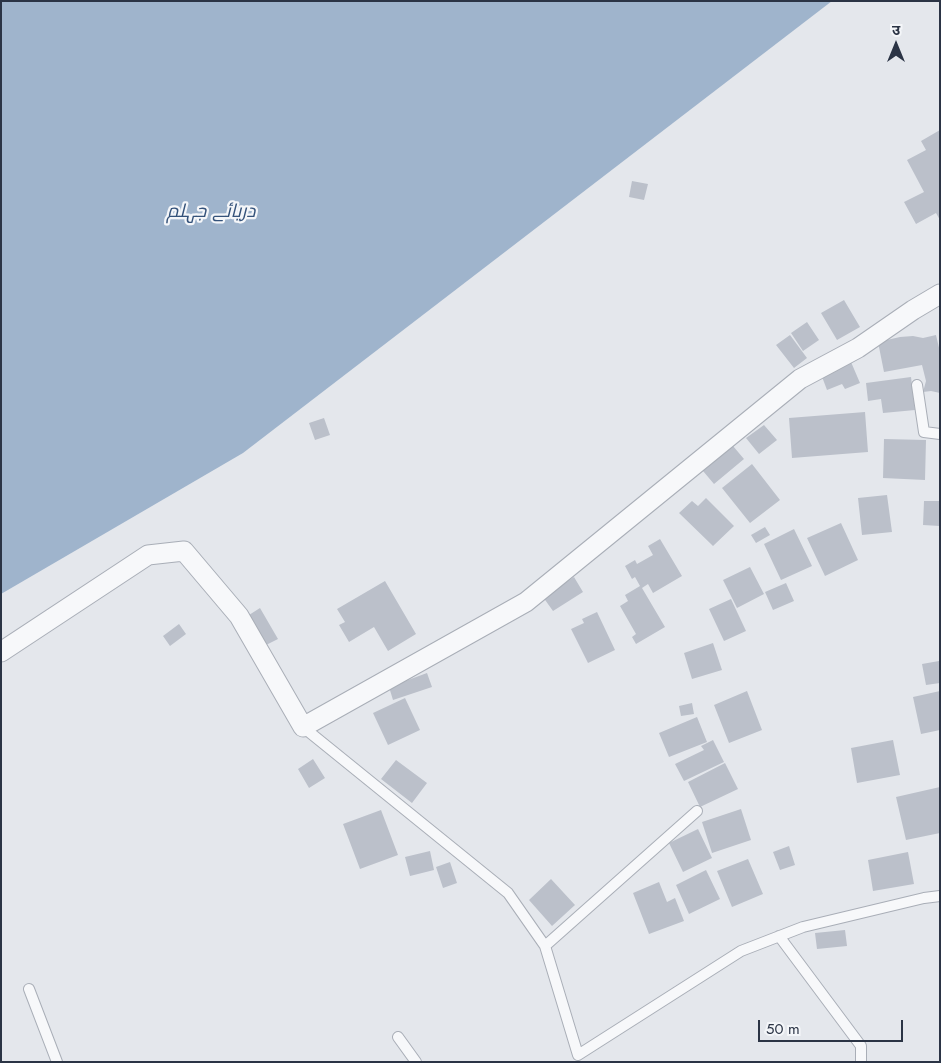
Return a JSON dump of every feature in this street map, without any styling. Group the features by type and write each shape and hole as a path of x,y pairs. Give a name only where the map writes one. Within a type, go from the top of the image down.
{"street":[{"path":"1,652 148,555 184,551 239,616 303,727 526,602 800,379 858,348 940,294"}],"lane":[{"path":"917,385 924,432 940,434"},
{"path":"303,727 508,892 545,946 578,1055 741,951 804,927 924,898 940,896"},
{"path":"545,946 697,811"},
{"path":"779,936 861,1046 861,1062"},
{"path":"29,989 57,1062"},
{"path":"398,1036 416,1062"}],"water":[{"name":"دریائے جہلم","path":"1,1 832,1 243,453 1,594"}],"building":[{"path":"940,130 940,220 936,213 916,224 904,202 924,192 907,160 926,150 921,141"},
{"path":"632,181 648,184 644,200 629,197"},
{"path":"844,300 860,327 837,340 821,313"},
{"path":"807,322 819,340 803,351 791,333"},
{"path":"790,335 807,358 794,368 776,345"},
{"path":"936,335 940,352 940,393 923,392 926,381 922,365 884,372 878,342 900,337 913,336 923,338"},
{"path":"851,362 860,383 845,389 842,384 827,390 821,374"},
{"path":"911,377 915,410 883,413 881,399 868,401 866,383"},
{"path":"865,412 868,452 792,458 789,418"},
{"path":"324,418 330,435 315,440 309,423"},
{"path":"764,425 777,440 759,454 746,438"},
{"path":"884,439 926,440 925,480 883,478"},
{"path":"733,446 744,459 714,484 703,471"},
{"path":"752,464 780,500 750,523 722,488"},
{"path":"887,495 892,532 862,535 858,498"},
{"path":"706,498 734,526 713,546 679,513 692,501 698,506"},
{"path":"924,501 940,501 940,526 923,525"},
{"path":"841,523 858,560 825,576 807,538"},
{"path":"765,527 770,535 756,543 751,535"},
{"path":"794,529 812,566 781,580 764,544"},
{"path":"660,539 682,576 653,593 648,584 642,588 665,627 636,644 632,637 636,634 620,606 628,601 625,595 640,586 635,577 632,579 625,566 635,560 637,564 653,555 648,546"},
{"path":"750,567 764,594 737,608 723,580"},
{"path":"574,577 583,592 553,611 543,597"},
{"path":"385,581 416,634 388,651 374,627 349,642 339,625 345,622 337,609"},
{"path":"786,583 794,601 773,610 765,592"},
{"path":"731,599 746,631 724,641 709,609"},
{"path":"260,608 278,639 266,645 249,615"},
{"path":"597,612 615,650 588,663 571,629 584,623 582,619"},
{"path":"179,624 186,634 170,646 163,636"},
{"path":"713,643 722,670 692,679 684,653"},
{"path":"939,661 940,683 926,685 922,664"},
{"path":"427,673 432,687 393,700 389,687"},
{"path":"747,691 762,730 729,743 714,705"},
{"path":"940,691 940,730 921,734 913,697"},
{"path":"405,698 420,730 388,745 373,713"},
{"path":"692,703 694,714 681,716 679,706"},
{"path":"697,717 707,742 669,757 659,733"},
{"path":"713,740 724,762 684,781 675,764 704,750 701,746"},
{"path":"893,740 900,775 857,783 851,748"},
{"path":"313,759 325,778 309,788 298,769"},
{"path":"396,760 427,783 412,803 381,779"},
{"path":"725,763 738,789 700,807 688,782"},
{"path":"940,787 940,833 906,840 896,797"},
{"path":"741,809 751,840 712,853 702,822"},
{"path":"381,810 398,855 360,869 343,824"},
{"path":"698,829 712,858 683,872 669,843"},
{"path":"789,846 795,865 780,870 773,852"},
{"path":"430,851 434,870 410,876 405,857"},
{"path":"908,852 914,884 873,891 868,860"},
{"path":"748,859 763,894 732,907 717,871"},
{"path":"450,862 457,883 443,888 436,867"},
{"path":"706,870 720,899 689,914 676,885"},
{"path":"551,879 575,905 552,926 529,900"},
{"path":"659,882 667,902 675,898 684,921 649,934 633,893"},
{"path":"845,930 847,946 817,949 815,933"}]}
